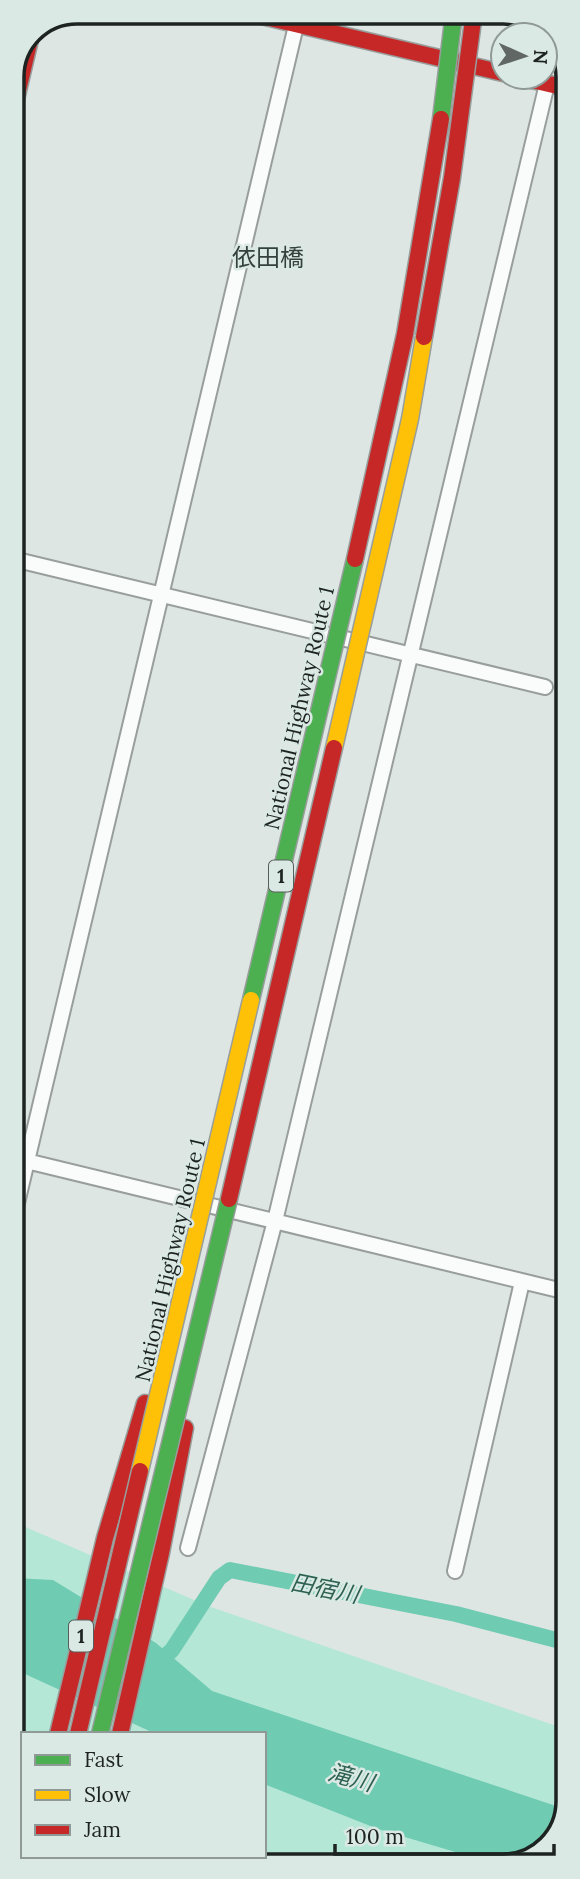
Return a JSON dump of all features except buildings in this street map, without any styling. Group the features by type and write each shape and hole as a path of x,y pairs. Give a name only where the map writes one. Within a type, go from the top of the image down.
{"main road":[{"path":"322,25 489,69"},
{"name":"National Highway Route 1","path":"78,1732 200,1225 402,353 432,177 452,25"},
{"name":"National Highway Route 1","path":"100,1732 222,1228 410,419 452,178 472,25"},
{"name":"1","path":"58,1732 105,1538 200,1225"},
{"name":"1","path":"120,1732 161,1553 222,1228"}],"street":[{"path":"24,1143 160,594 295,25"},
{"path":"188,1548 275,1221 545,91"},
{"path":"24,562 545,687"},
{"path":"24,1160 556,1290"},
{"path":"455,1571 522,1282"}],"shaded area":[{"path":"24,1526 208,1606 556,1726 556,1801 553,1818 545,1834 532,1846 516,1853 266,1854 266,1732 24,1732"}],"water":[{"name":"滝川","path":"24,1579 53,1580 156,1643 212,1691 555,1806 553,1818 540,1839 516,1853 462,1854 378,1829 266,1785 266,1732 152,1732 24,1674"}],"waterway":[{"name":"田宿川","path":"154,1667 172,1650 219,1578 230,1570 456,1614 556,1640"}],"traffic: jam":[{"path":"297,25 489,70"},
{"path":"424,337 452,178 472,25"},
{"path":"355,559 405,334 441,119"},
{"path":"229,1199 334,748"},
{"path":"58,1732 105,1538 145,1403"},
{"path":"120,1732 161,1553 185,1428"},
{"path":"78,1732 140,1471"}],"traffic: fast":[{"path":"441,119 453,25"},
{"path":"251,1000 355,559"},
{"path":"100,1732 229,1199"}],"traffic: slow":[{"path":"334,748 410,419 424,337"},
{"path":"140,1471 251,1000"}],"district":[{"name":"依田橋","path":"268,257"}]}
